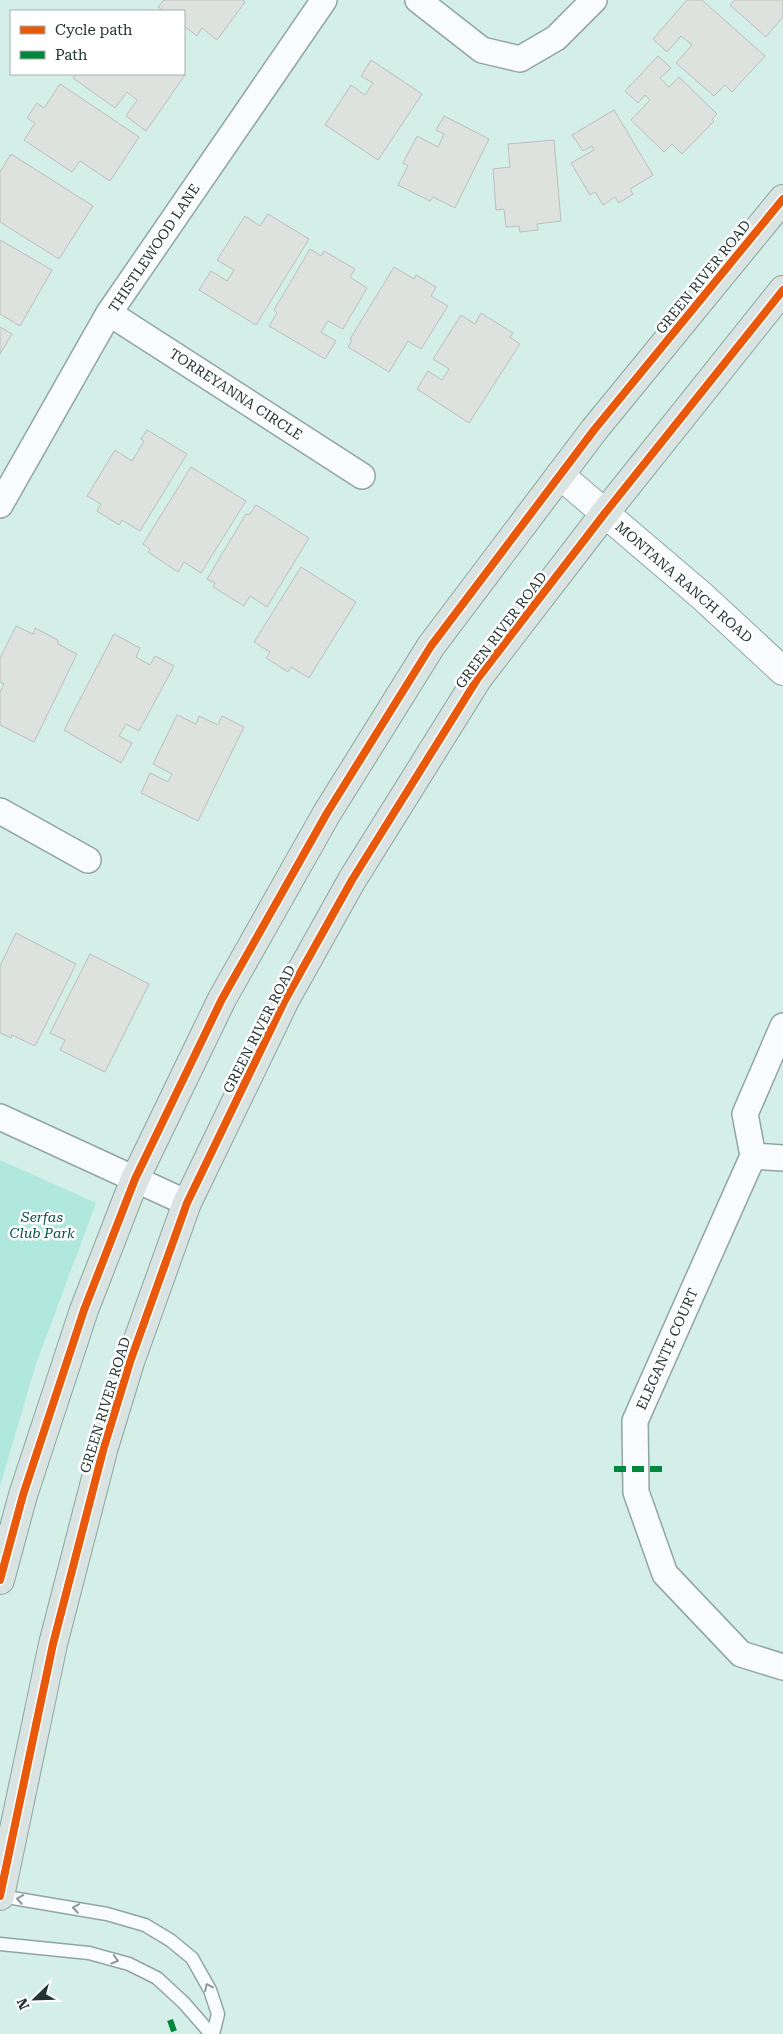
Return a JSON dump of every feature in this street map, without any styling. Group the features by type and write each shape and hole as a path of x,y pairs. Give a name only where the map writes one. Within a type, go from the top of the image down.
{"main road":[{"name":"GREEN RIVER ROAD","path":"0,1580 23,1495 81,1319 135,1179 222,999 327,813 431,646 594,430 783,199"},
{"name":"GREEN RIVER ROAD","path":"0,1896 53,1644 104,1447 130,1362 187,1203 285,1000 352,880 478,678 605,513 783,290"}],"street":[{"name":"THISTLEWOOD LANE","path":"0,505 110,313 324,0"},
{"path":"418,0 482,50 520,58 556,38 594,0"},
{"name":"TORREYANNA CIRCLE","path":"110,313 362,476"},
{"name":"MONTANA RANCH ROAD","path":"560,475 702,596 783,671"},
{"path":"0,811 88,860"},
{"path":"783,1026 745,1114 753,1156 783,1158"},
{"path":"0,1117 187,1203"},
{"name":"ELEGANTE COURT","path":"753,1156 635,1421 636,1492 665,1574 741,1654 783,1667"}],"lane":[{"path":"0,1896 107,1914 145,1925 170,1940 192,1958 210,1990 218,2014 212,2034"},
{"path":"0,1944 89,1953 129,1964 157,1978 184,2003 212,2034"}],"green space":[{"name":"Serfas Club Park","path":"0,1160 96,1203 36,1364 0,1486"}],"building":[{"path":"164,0 243,0 245,2 217,40 202,28 197,36 185,27 185,10 162,10 158,7"},
{"path":"687,0 702,0 765,56 732,92 725,85 714,96 676,63 692,45 681,36 667,52 653,39"},
{"path":"735,0 783,0 783,17 766,37 730,5"},
{"path":"658,56 671,68 660,78 669,87 679,77 717,114 712,119 714,121 682,154 672,144 664,152 631,120 650,100 645,95 638,103 625,91"},
{"path":"371,60 422,94 378,160 325,125 351,85 365,95 373,83 361,76"},
{"path":"75,75 185,75 146,131 126,116 137,100 127,92 115,108 73,78"},
{"path":"60,84 139,137 110,181 80,161 72,172 24,140 35,123 27,118 37,103 44,108"},
{"path":"614,110 653,175 630,189 633,194 619,203 615,197 603,205 595,192 590,195 571,163 594,150 592,146 583,151 572,135"},
{"path":"444,116 489,139 455,208 433,197 430,201 398,185 408,166 403,163 417,136 438,147 444,134 436,130"},
{"path":"554,140 561,221 537,224 538,230 520,232 519,226 506,227 504,209 496,210 493,169 510,167 508,144"},
{"path":"11,154 93,206 59,259 0,222 0,172"},
{"path":"268,214 309,239 256,325 199,290 211,271 227,281 234,270 217,260 245,216 260,226"},
{"path":"0,240 52,270 20,326 0,314"},
{"path":"310,249 321,256 324,251 355,269 350,277 367,288 343,329 328,321 321,332 336,341 325,359 269,326 277,313 274,310"},
{"path":"394,267 414,279 416,275 436,287 431,296 448,306 421,349 408,341 389,372 348,347 352,340 350,339"},
{"path":"481,313 513,333 510,337 520,344 469,423 417,389 428,371 442,380 449,369 433,359 461,315 475,324"},
{"path":"0,327 12,334 0,354"},
{"path":"147,430 187,454 140,531 122,520 119,525 97,511 101,504 87,496 115,450 132,461 144,441 141,439"},
{"path":"191,467 246,501 201,573 184,562 178,572 148,552 150,549 143,544"},
{"path":"256,505 309,538 267,607 250,596 244,606 213,587 215,583 207,579 246,514 249,515"},
{"path":"301,567 356,602 309,678 291,667 288,672 266,658 270,652 254,642"},
{"path":"16,626 33,634 35,628 58,640 58,644 77,654 34,742 0,725 0,692 4,684 0,682 0,658"},
{"path":"114,634 140,648 136,657 150,665 155,656 174,666 139,731 126,724 119,736 132,743 121,763 64,730"},
{"path":"177,715 196,724 199,716 218,725 222,716 244,727 198,821 141,793 150,773 168,782 172,774 153,764"},
{"path":"16,933 76,964 35,1046 12,1035 11,1038 0,1033 0,966"},
{"path":"90,954 149,984 105,1072 60,1050 65,1040 50,1033"}],"marked path":[{"path":"614,1469 663,1469"},
{"path":"170,2020 175,2034"}],"cycle path":[{"path":"0,1580 23,1495 84,1310 135,1179 222,999 327,813 431,646 594,430 783,199"},
{"path":"0,1896 53,1644 104,1447 130,1362 187,1203 285,1000 352,880 478,678 605,513 783,290"}]}
